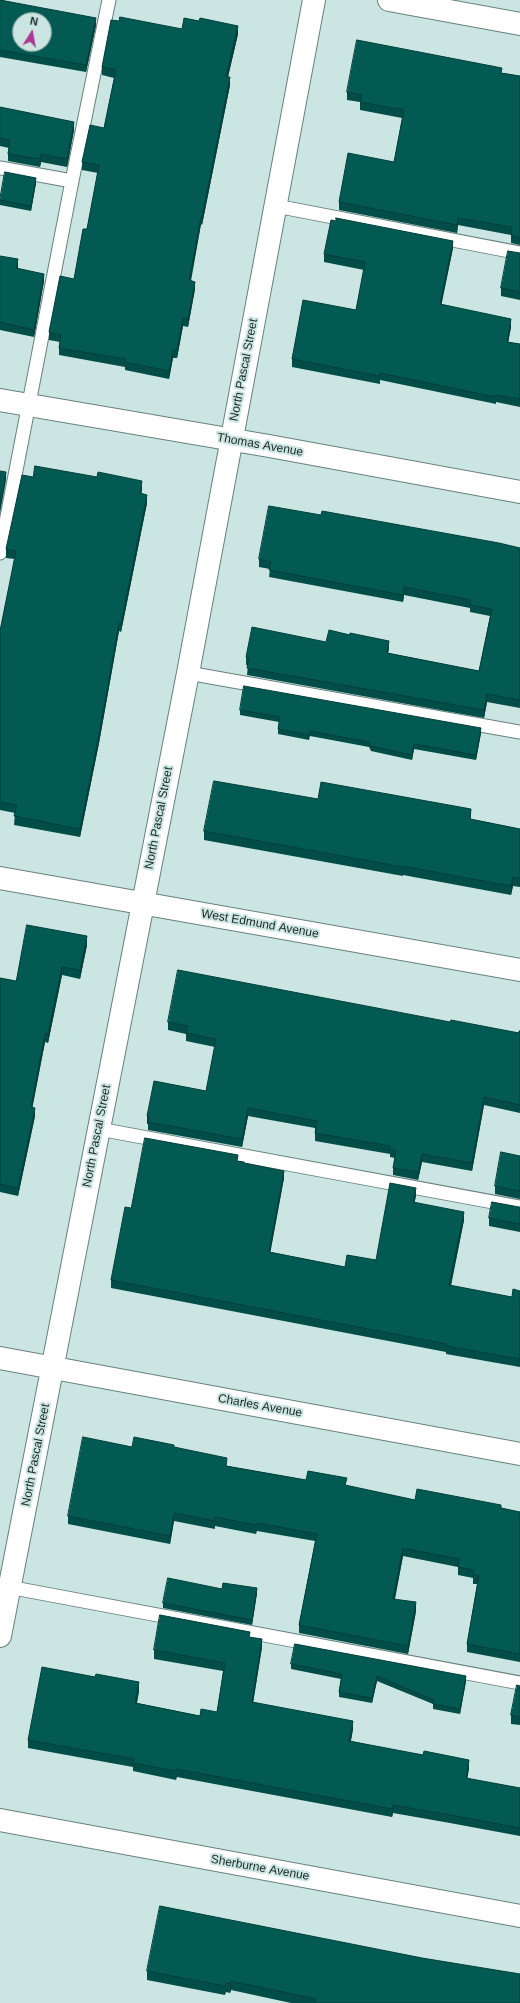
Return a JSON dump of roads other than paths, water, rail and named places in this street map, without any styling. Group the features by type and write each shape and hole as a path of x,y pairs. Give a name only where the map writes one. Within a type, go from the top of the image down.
{"street":[{"name":"North Pascal Street","path":"0,1636 5,1586 53,1368 142,903 188,673 314,0"},
{"path":"389,0 520,24"},
{"name":"Thomas Avenue","path":"0,400 520,492"},
{"name":"West Edmund Avenue","path":"0,878 520,970"},
{"name":"Charles Avenue","path":"0,1358 520,1454"},
{"name":"Sherburne Avenue","path":"0,1820 520,1916"}],"lane":[{"path":"0,553 72,181 109,0"},
{"path":"0,168 72,181"},
{"path":"276,206 520,253"},
{"path":"188,673 520,732"},
{"path":"99,1129 520,1207"},
{"path":"5,1586 520,1683"}]}
